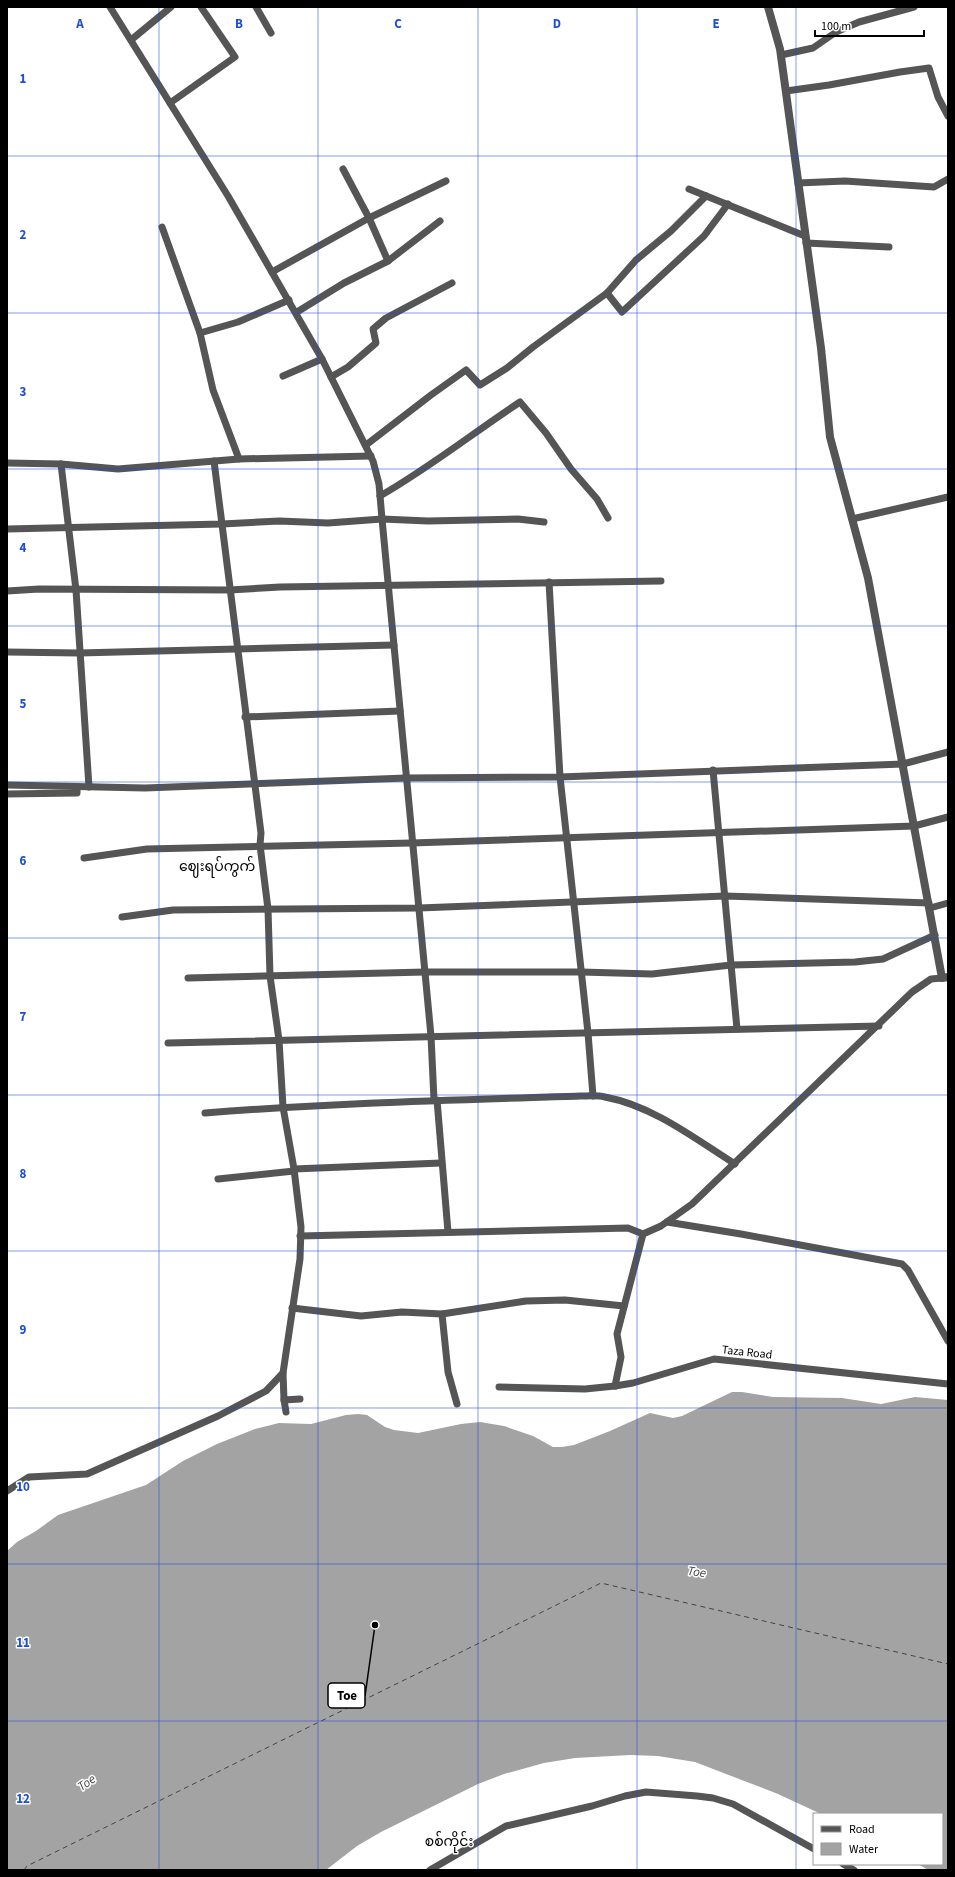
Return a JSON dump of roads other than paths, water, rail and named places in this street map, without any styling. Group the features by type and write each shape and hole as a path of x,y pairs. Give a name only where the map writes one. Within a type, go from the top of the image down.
{"street":[{"path":"110,7 228,196 297,312 366,445 371,456 379,484 431,1036 434,1100 436,1100 448,1232"},
{"path":"130,40 171,7"},
{"path":"170,103 235,57 201,7"},
{"path":"256,7 271,33"},
{"path":"300,1236 628,1228 643,1234 667,1222 692,1204 879,1026 912,992 931,979 945,977 929,905 868,578 830,437 821,348 781,54 768,7"},
{"path":"781,54 813,48 836,32 859,22 914,7"},
{"path":"786,91 929,68 938,97 948,116"},
{"path":"343,170 370,218 388,261"},
{"path":"798,182 845,181 934,187 948,179"},
{"path":"272,272 370,218 446,181"},
{"path":"688,189 728,204 806,240 889,247"},
{"path":"366,445 466,370 480,385 507,368 607,293 636,260 671,231 706,196"},
{"path":"607,293 622,312 704,236 728,204"},
{"path":"297,312 344,284 388,261 440,221"},
{"path":"162,227 200,333 213,390 239,459"},
{"path":"331,377 348,367 376,343 373,329 386,318 452,283"},
{"path":"200,333 238,322 290,300"},
{"path":"283,376 322,359"},
{"path":"380,496 412,478 478,430 520,402 546,433 571,469 597,499 608,518"},
{"path":"7,463 61,464 118,469 239,459 371,456"},
{"path":"214,461 245,717 261,833 260,845 268,909 270,976 279,1040 283,1107 294,1170 300,1236 300,1259 283,1374 286,1412"},
{"path":"61,464 76,590 89,787"},
{"path":"852,520 948,497"},
{"path":"7,528 222,524 279,521 328,523 382,519 428,521 518,519 544,522"},
{"path":"7,591 40,589 76,590 166,588 230,590 280,587 661,581"},
{"path":"549,582 560,777 588,1033 593,1096"},
{"path":"7,652 79,653 394,645"},
{"path":"245,717 400,711"},
{"path":"7,785 145,788 406,778 560,777 713,770 903,764 948,752"},
{"path":"713,770 737,1029"},
{"path":"7,794 77,793 77,787"},
{"path":"84,858 147,849 260,845 412,843 914,826 948,817"},
{"path":"122,917 173,910 418,908 725,896 929,905 948,904"},
{"path":"188,978 425,972 581,972 652,974 731,965 855,962 883,959 935,935"},
{"path":"168,1043 879,1026"},
{"path":"205,1113 283,1107 434,1100 604,1097 634,1105 660,1116 735,1164"},
{"path":"218,1179 294,1170 441,1163"},
{"path":"667,1222 741,1234 902,1264 908,1270 948,1341"},
{"path":"615,1386 621,1357 617,1334 643,1234"},
{"path":"292,1308 361,1316 402,1312 442,1314 526,1301 565,1300 624,1306"},
{"path":"442,1314 448,1372 457,1404"},
{"name":"Taza Road","path":"499,1387 585,1389 615,1386 633,1383 714,1359 948,1384"},
{"path":"7,1491 29,1477 87,1474 218,1416 266,1391 283,1374"},
{"path":"284,1400 300,1399"},
{"path":"430,1870 506,1826 646,1792 713,1798 733,1804 813,1848"},
{"path":"845,1865 854,1870"}],"water":[{"path":"732,1392 742,1392 773,1397 842,1398 881,1404 915,1397 948,1400 948,1870 928,1870 920,1865 943,1865 943,1813 819,1813 778,1794 695,1762 658,1756 630,1755 575,1758 544,1763 504,1774 478,1784 381,1832 357,1846 326,1870 7,1870 7,1551 17,1542 36,1531 58,1515 146,1485 183,1461 217,1444 255,1429 279,1423 311,1424 346,1415 358,1414 367,1415 385,1427 394,1430 418,1433 461,1424 480,1422 504,1426 533,1436 553,1447 562,1447 574,1445 650,1413 673,1418 682,1416"}],"place":[{"name":"Toe","path":"375,1625"}],"district":[{"name":"ဈေးရပ်ကွက်","path":"217,866"},
{"name":"စစ်ကိုင်း","path":"449,1841"}]}
